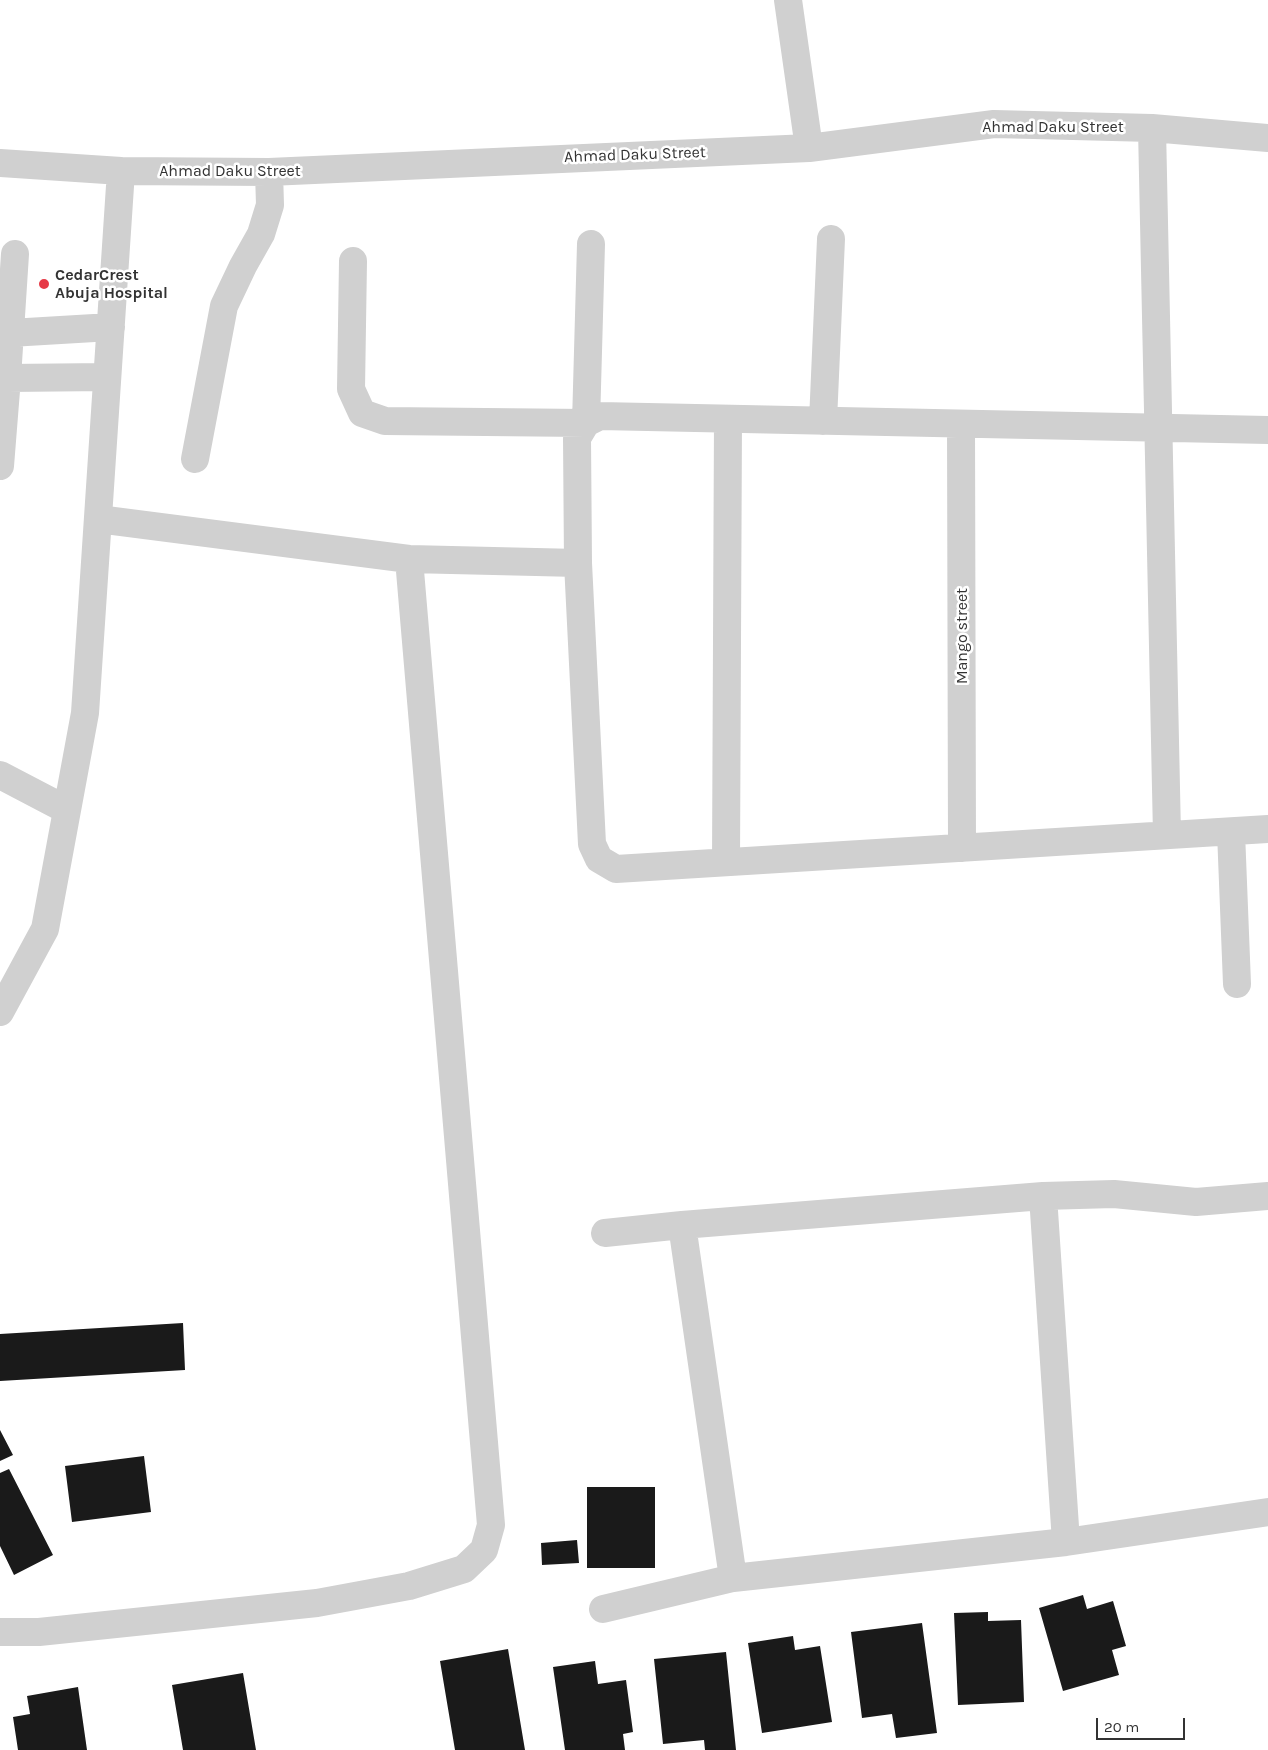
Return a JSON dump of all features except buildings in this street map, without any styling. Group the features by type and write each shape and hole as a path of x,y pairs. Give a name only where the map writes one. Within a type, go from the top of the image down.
{"street":[{"path":"788,0 809,148"},
{"name":"Ahmad Daku Street","path":"0,163 121,171 270,172 809,148 994,124 1152,128 1268,138"},
{"path":"1152,128 1167,835"},
{"path":"0,1012 44,929 85,713 121,171"},
{"path":"195,460 224,306 261,234 270,205 270,172"},
{"path":"823,421 830,239"},
{"path":"591,244 586,423 577,438 578,563 592,844 599,859 616,869 1268,830"},
{"path":"0,466 8,378 15,254"},
{"path":"353,262 351,388 362,413 385,421 586,423 600,416 1268,430"},
{"path":"10,334 111,327"},
{"path":"8,378 107,377"},
{"path":"726,862 728,419"},
{"name":"Mango street","path":"961,424 962,848"},
{"path":"98,519 409,559 578,563"},
{"path":"0,1632 39,1632 317,1604 409,1586 464,1569 484,1550 491,1525 409,559"},
{"path":"0,775 67,810"},
{"path":"1231,832 1237,984"},
{"path":"605,1233 1043,1196 1114,1194 1196,1202 1268,1196"},
{"path":"1043,1196 1066,1542"},
{"path":"682,1225 733,1578"},
{"path":"603,1609 733,1578 1066,1542 1268,1512"}],"place":[{"name":"CedarCrest Abuja Hospital","path":"44,284"}]}
